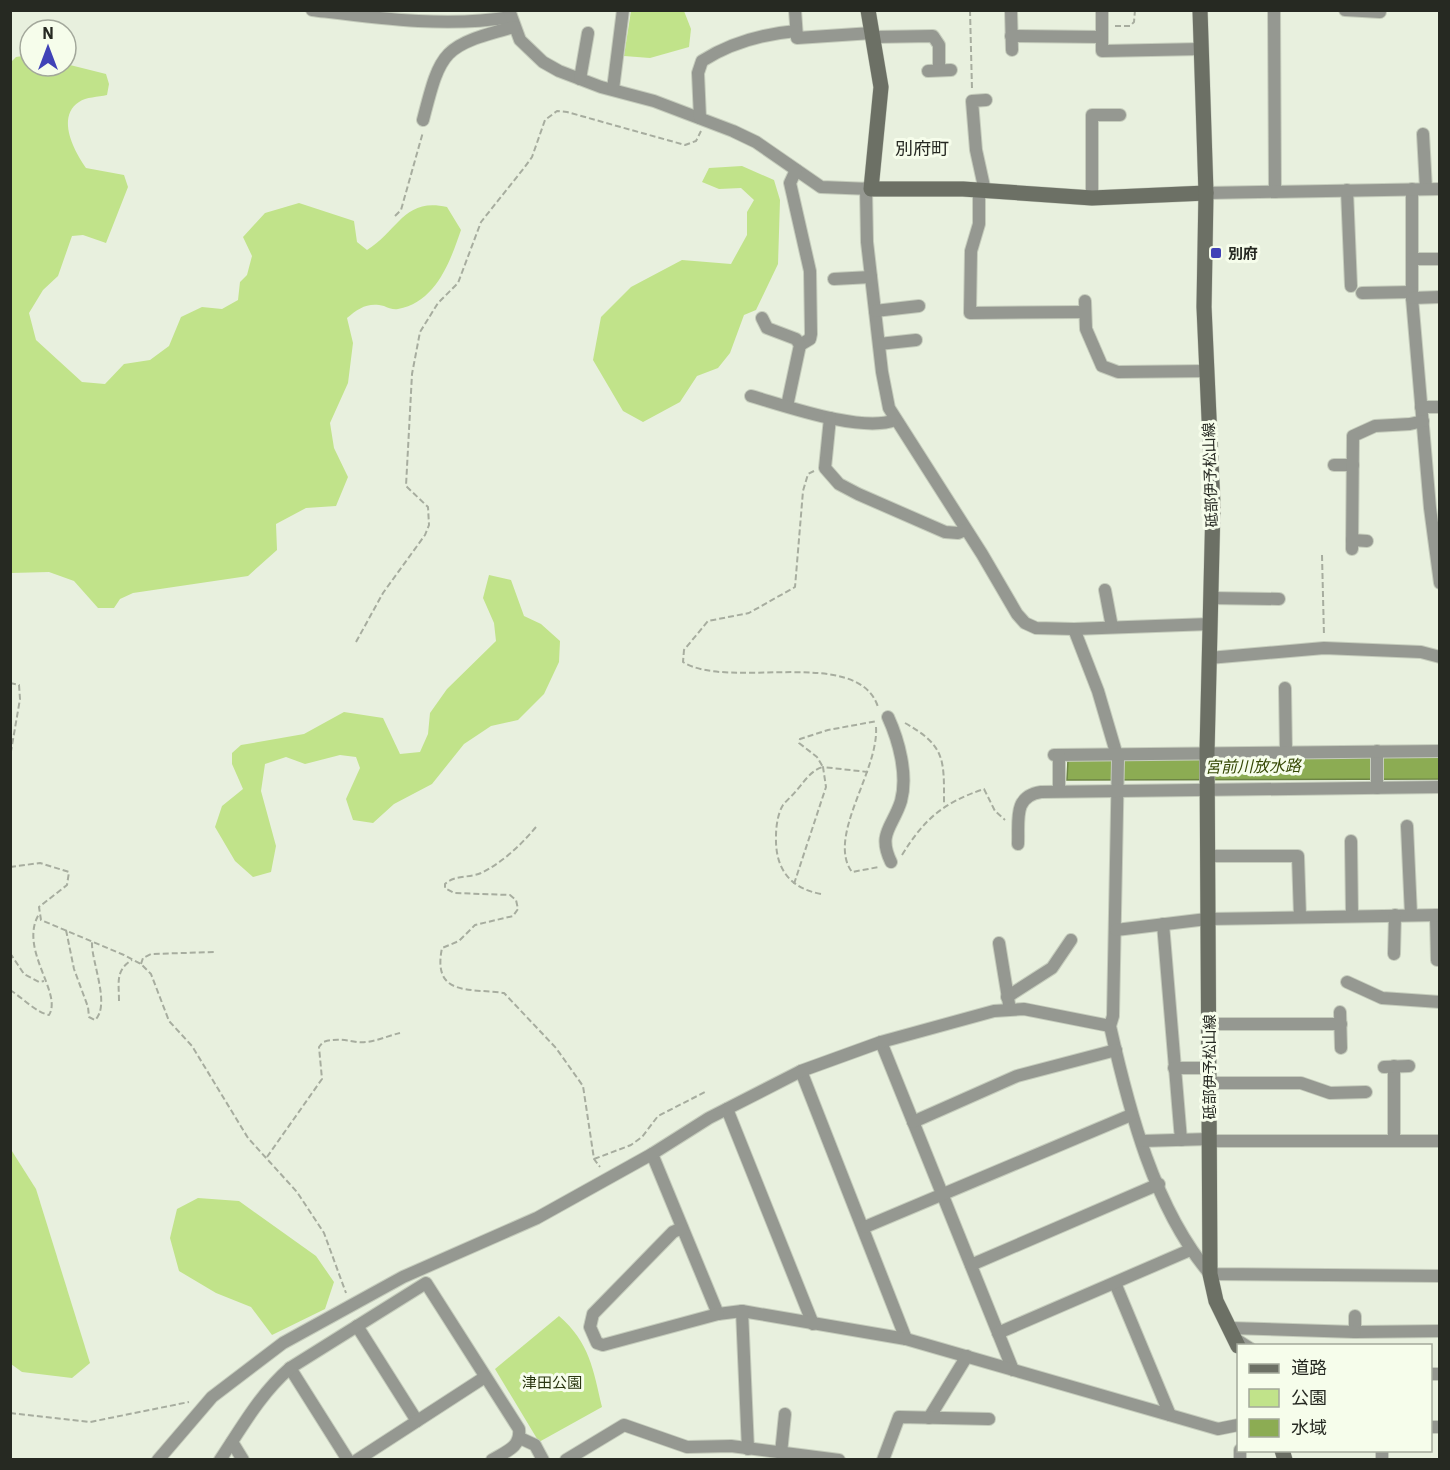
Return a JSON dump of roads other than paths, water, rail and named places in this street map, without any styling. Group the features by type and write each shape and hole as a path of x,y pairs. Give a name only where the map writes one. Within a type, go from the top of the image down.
{"main road":[{"path":"868,10 881,87 868,188 982,191 1092,198 1206,193"},
{"name":"砥部伊予松山線","path":"1200,10 1206,193 1204,307 1212,506 1207,755 1210,1274 1216,1301 1234,1336"}],"street":[{"path":"312,10 375,17 478,22 511,18"},
{"path":"613,89 623,10"},
{"path":"795,10 797,38 872,35 933,36 939,45 939,70"},
{"path":"1011,10 1012,50"},
{"path":"1102,10 1102,51 1201,49"},
{"path":"1274,10 1275,192"},
{"path":"1345,10 1380,12"},
{"path":"511,18 520,40 543,62 580,79 638,95 756,142 821,187 868,188 866,234 871,277 885,390 895,420 1024,623 1036,628 1074,629 1210,624"},
{"path":"423,120 436,70 446,56 459,44 511,18"},
{"path":"703,120 698,73 702,62 739,43 771,33 796,31"},
{"path":"1011,36 1102,32"},
{"path":"580,79 588,33"},
{"path":"986,100 972,101 982,191 979,225 971,251 970,314 1084,307 1092,346 1098,352 1102,366 1109,370 1207,371"},
{"path":"1092,198 1092,115 1120,116"},
{"path":"1423,134 1426,189"},
{"path":"796,170 789,183 810,271 811,334 810,339 800,345"},
{"path":"1412,189 1412,295 1421,407 1440,583"},
{"path":"1206,193 1440,189"},
{"path":"1347,190 1357,290 1440,297"},
{"path":"1412,260 1440,259"},
{"path":"834,279 871,277"},
{"path":"875,311 919,306"},
{"path":"762,318 767,328 796,339 800,345 787,406"},
{"path":"879,344 916,339"},
{"path":"751,396 830,418 883,425 895,420"},
{"path":"1421,407 1440,407"},
{"path":"830,418 825,468 839,484 945,532 958,533 965,530"},
{"path":"1367,541 1352,544 1353,436 1375,426 1423,421"},
{"path":"1334,465 1353,465"},
{"path":"1106,590 1112,627"},
{"path":"1210,598 1279,599"},
{"path":"1074,629 1098,691 1117,756 1119,788 1116,930 1113,1017 1110,1026 1131,1115 1159,1184 1190,1250 1210,1274 1440,1276"},
{"path":"1209,658 1324,648 1421,652 1440,657"},
{"path":"1285,688 1286,752"},
{"path":"885,718 898,744 901,775 901,799 890,821 885,843 891,862"},
{"path":"1059,789 1057,757 1286,752 1377,754 1440,751"},
{"path":"1377,754 1377,785"},
{"path":"1018,844 1019,813 1023,799 1029,794 1059,789 1207,785 1440,787"},
{"path":"1407,826 1411,915"},
{"path":"1351,841 1352,916"},
{"path":"1207,856 1298,856 1300,917"},
{"path":"1394,954 1395,915"},
{"path":"1116,930 1208,919 1438,915 1437,960"},
{"path":"1163,924 1181,1140"},
{"path":"1007,997 1052,968 1071,940"},
{"path":"999,943 1010,1010"},
{"path":"1347,982 1382,998 1440,1002"},
{"path":"158,1460 212,1397 283,1343 403,1277 537,1218 727,1109 801,1071 881,1042 994,1011 1024,1009 1110,1026"},
{"path":"1209,1024 1340,1018 1341,1048"},
{"path":"881,1042 1013,1370"},
{"path":"913,1122 1017,1076 1116,1050"},
{"path":"1394,1141 1389,1066 1408,1066"},
{"path":"1174,1068 1209,1076 1301,1083 1330,1093 1366,1092"},
{"path":"801,1071 865,1227 906,1339"},
{"path":"727,1109 813,1324"},
{"path":"865,1227 1131,1115"},
{"path":"1142,1141 1440,1141"},
{"path":"652,1154 718,1314"},
{"path":"971,1265 1159,1184"},
{"path":"682,1228 673,1232 593,1314 591,1327 597,1343 603,1346 718,1314 742,1311 906,1339 1218,1429 1237,1429"},
{"path":"998,1333 1190,1250"},
{"path":"426,1268 426,1283 519,1429 520,1438 516,1446 492,1460"},
{"path":"220,1460 241,1425 275,1381 290,1368 426,1283"},
{"path":"1115,1283 1170,1415"},
{"path":"742,1311 748,1449"},
{"path":"1355,1317 1355,1332"},
{"path":"357,1326 417,1421"},
{"path":"1234,1336 1440,1331"},
{"path":"929,1418 967,1356"},
{"path":"290,1368 348,1460"},
{"path":"357,1460 485,1377"},
{"path":"781,1453 785,1414"},
{"path":"883,1460 899,1417 989,1419"},
{"path":"566,1460 624,1425 687,1447 719,1446 839,1460"},
{"path":"520,1438 535,1445 543,1460"},
{"path":"232,1442 243,1460"}],"lane":[{"path":"1234,1336 1248,1344"}],"water":[{"name":"宮前川放水路","path":"1439,757 1439,779 1067,780 1068,760"}],"place":[{"name":"別府","path":"1216,253"}],"district":[{"name":"別府町","path":"922,148"}],"park label":[{"name":"津田公園","path":"552,1382"}]}
